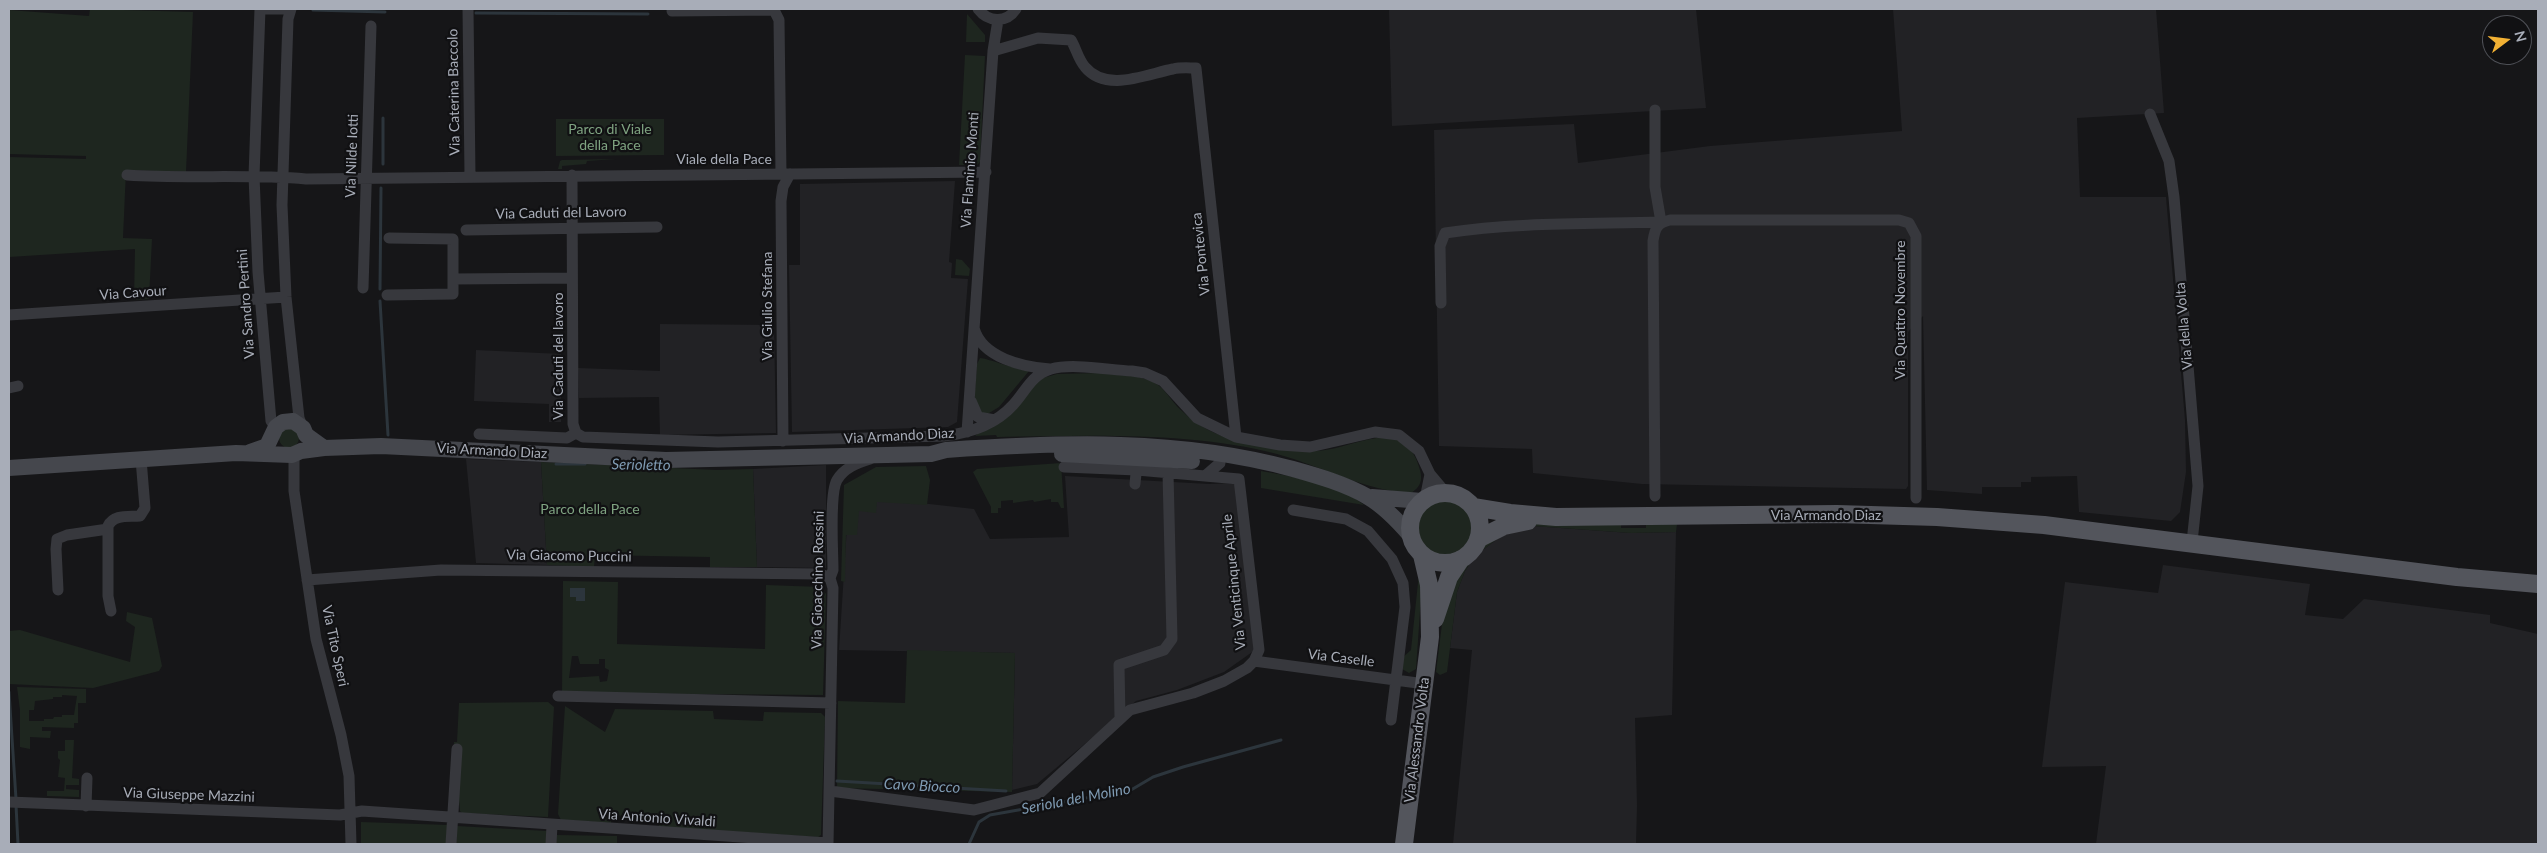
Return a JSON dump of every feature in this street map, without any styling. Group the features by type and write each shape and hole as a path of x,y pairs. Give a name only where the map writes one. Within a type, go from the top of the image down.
{"main road":[{"path":"305,432 305,446 293,453 277,450 274,432 283,422 292,421 324,448"},
{"name":"Via Armando Diaz","path":"250,452 266,446 274,432"},
{"name":"Via Armando Diaz","path":"9,468 250,452 293,453 324,448 414,447 666,460 931,454 946,450 1046,444 1160,446 1234,455 1289,468 1367,496 1391,500 1424,500"},
{"name":"Via Armando Diaz","path":"1137,463 1160,446"},
{"name":"Via Armando Diaz","path":"931,454 945,458 1048,454 1137,463 1220,463 1289,468"},
{"path":"1446,493 1460,496 1473,507 1480,523 1478,539 1472,551 1462,560 1441,563 1422,555 1414,546 1410,535 1412,517 1424,500 1446,493"},
{"name":"Via Armando Diaz","path":"1367,496 1391,514 1410,535"},
{"name":"Via Armando Diaz","path":"1473,507 1510,513 1556,517 1883,514 1996,521 2192,542"},
{"name":"Via Armando Diaz","path":"1478,539 1504,526 1556,517"},
{"path":"2192,542 2457,577 2538,584"},
{"name":"Via Alessandro Volta","path":"1404,844 1430,637 1429,585 1422,555"},
{"name":"Via Alessandro Volta","path":"1430,637 1445,587 1462,560"},
{"path":"2457,577 2538,595"}],"street":[{"name":"Via Sandro Pertini","path":"260,9 254,176 260,299 271,422 274,432"},
{"path":"268,9 285,9"},
{"path":"291,9 288,19 282,177 286,297 299,418 305,432"},
{"name":"Via Caterina Baccolo","path":"468,9 470,176"},
{"path":"978,9 986,17 998,20 1009,16 1016,9"},
{"name":"Via Giulio Stefana","path":"672,11 774,10 779,20 786,174 781,201 783,441"},
{"name":"Via Flaminio Monti","path":"967,432 993,51 998,20"},
{"name":"Via Nilde Iotti","path":"364,288 371,26"},
{"name":"Via Pontevica","path":"993,51 1038,38 1071,40 1083,66 1090,72 1109,80 1137,78 1171,69 1196,68 1236,437"},
{"path":"1655,110 1655,187 1660,222 1655,228 1653,241 1655,496"},
{"name":"Via della Volta","path":"2150,114 2170,161 2174,197 2198,486 2192,542"},
{"name":"Viale della Pace","path":"282,177 306,179 986,172"},
{"path":"127,175 186,178 282,177"},
{"name":"Via Caduti del lavoro","path":"572,175 573,424 576,433"},
{"name":"Via Quattro Novembre","path":"1441,303 1440,246 1445,233 1528,226 1660,222 1670,220 1899,220 1913,226 1916,236 1916,498"},
{"name":"Via Caduti del Lavoro","path":"466,230 657,227"},
{"path":"387,295 454,294 453,238 389,238"},
{"name":"Via Caduti del lavoro","path":"454,279 572,278"},
{"name":"Via Cavour","path":"9,315 286,297"},
{"name":"Via Flaminio Monti","path":"974,323 977,336 986,348"},
{"path":"971,360 975,351 986,348 998,356 1031,366 1052,369"},
{"path":"1031,366 1034,373 1032,379"},
{"name":"Via Armando Diaz","path":"479,434 567,438 576,433 583,437 659,441 783,441 936,437 967,432 996,420 1012,407 1032,379 1052,369 1113,370 1150,374 1167,386 1197,418 1236,437 1280,445 1310,447 1369,433 1387,432 1405,438 1415,446 1430,474 1446,493"},
{"path":"969,396 978,417 996,420"},
{"name":"Via Tito Speri","path":"293,453 294,491 316,639 346,756 352,844"},
{"name":"Via Gioacchino Rossini","path":"828,844 833,588 830,578 833,570 834,495 836,481 843,472 856,463 881,456"},
{"path":"111,611 108,596 108,529 111,520 140,516 145,508 141,459"},
{"path":"1135,484 1137,463"},
{"name":"Via Armando Diaz","path":"1064,467 1137,463 1168,473 1239,479"},
{"path":"1204,476 1220,463"},
{"path":"1120,718 1119,665 1164,650 1172,640 1168,473"},
{"path":"1424,500 1430,474"},
{"name":"Via Venticinque Aprile","path":"830,791 974,810 1019,800 1040,793 1130,710 1193,693 1224,681 1254,661 1259,650 1239,479"},
{"path":"1293,510 1346,519 1368,531 1392,559 1403,583 1405,607 1391,720"},
{"path":"58,590 56,549 58,539 67,535 108,529"},
{"name":"Via Giacomo Puccini","path":"307,580 441,570 821,574 830,578"},
{"name":"Via Caselle","path":"1254,661 1425,684"},
{"path":"558,696 831,703"},
{"path":"451,844 457,749"},
{"path":"86,806 87,778"},
{"name":"Via Giuseppe Mazzini","path":"9,802 86,806 100,811 170,814 340,815 351,813"},
{"name":"Via Antonio Vivaldi","path":"351,813 362,811 760,842 828,844"},
{"path":"551,844 552,825"}],"shaded area":[{"path":"1389,9 1696,9 1706,108 1392,126"},
{"path":"1893,9 2156,9 2164,113 2077,118 2080,197 2166,197 2185,420 2186,472 2180,512 2171,521 2079,512 2077,476 2031,477 2031,482 2021,482 2021,487 1982,487 1982,494 1927,490 1923,316 1908,332 1908,486 1906,489 1642,484 1533,473 1532,449 1439,446 1434,130 1574,124 1578,163 1710,146 1902,131"},
{"path":"955,181 949,262 952,263 951,278 968,279 957,422 948,427 792,432 789,265 800,265 800,184"},
{"path":"660,324 774,325 776,433 660,435 659,397 579,398 578,368 660,371"},
{"path":"476,350 561,354 561,422 549,422 549,404 474,401"},
{"path":"466,459 541,462 547,565 476,563"},
{"path":"826,465 826,568 757,567 753,469"},
{"path":"1065,476 1209,484 1238,483 1255,650 1224,672 1177,690 1136,701 1037,784 1012,790 1015,653 839,650 849,495 974,509 990,539 1069,537"},
{"path":"1533,526 1631,533 1676,532 1672,715 1635,718 1636,844 1453,844 1472,650 1450,648 1457,592 1465,571 1475,556 1501,536"},
{"path":"2163,565 2310,584 2305,615 2343,619 2364,599 2490,615 2490,623 2538,634 2538,844 2096,844 2106,766 2042,767 2065,582 2158,593"},
{"path":"570,588 585,588 585,601 576,601 576,597 570,597"}],"green space":[{"path":"90,9 193,12 186,172 126,170 123,238 152,239 149,299 134,300 135,249 9,257 9,157 86,159 86,156 9,154 9,10 89,16"},
{"path":"967,14 985,35 985,42 966,42"},
{"path":"965,55 985,56 980,162 977,165 959,165"},
{"name":"Parco di Viale della Pace","path":"556,119 664,119 664,155 556,156"},
{"path":"616,159 587,161 586,164 562,166 562,169 558,169 562,160"},
{"path":"956,259 962,260 970,269 969,276 955,275"},
{"path":"980,358 1029,371 999,407 984,416 974,403 977,364"},
{"path":"1101,373 1147,379 1158,385 1178,407 1200,425 1227,438 1242,442 1287,450 1317,451 1377,438 1391,438 1403,442 1413,452 1420,470 1420,483 1411,493 1377,488 1277,454 1243,447 1173,438 1138,436 975,436 1039,379 1057,374"},
{"path":"285,428 293,428 299,434 299,442 293,448 285,448 279,442 279,434"},
{"name":"Parco della Pace","path":"541,462 717,470 753,469 757,567 710,567 710,557 595,555 594,567 547,565"},
{"path":"1061,463 1064,508 1061,508 1058,502 1051,502 1051,499 1013,503 1013,500 1001,501 1001,508 998,508 998,513 991,513 991,507 973,472 977,469"},
{"path":"926,466 930,480 927,505 877,502 876,513 859,511 857,535 846,535 845,582 841,581 844,485 876,467"},
{"path":"1261,471 1315,482 1342,492 1364,505 1261,488"},
{"path":"1445,500 1456,502 1465,508 1471,517 1473,528 1471,539 1465,548 1456,554 1445,556 1434,554 1425,548 1419,539 1417,528 1419,517 1425,508 1434,502"},
{"path":"1621,521 1621,528 1646,528 1646,524 1677,524 1676,532 1631,533 1533,526 1501,536 1475,556 1465,571 1457,592 1447,672 1440,675 1436,672 1442,624 1450,592 1469,560 1484,542 1530,524"},
{"path":"1419,573 1421,597 1416,669 1409,673 1402,669 1402,658 1411,650"},
{"path":"563,581 618,582 617,644 765,649 766,585 821,587 826,594 823,695 562,693","holes":["572,656 578,656 580,664 599,664 599,659 605,659 605,668 609,670 607,681 600,682 599,676 569,678"]},
{"path":"127,612 152,618 162,666 159,671 93,688 9,684 9,631 20,630 130,662 135,627 126,621"},
{"path":"907,650 1015,653 1012,792 837,788 838,701 905,703"},
{"path":"17,687 86,689 86,703 78,703 78,723 74,723 74,728 42,727 42,731 51,731 50,738 30,737 30,749 20,747 20,710","holes":["62,695 77,696 74,715 62,715 62,717 44,719 44,721 29,721 29,710 34,710 35,701 53,699 53,697 62,697"]},
{"path":"548,702 554,707 548,817 462,813 460,811 454,746 454,742 457,742 459,703"},
{"path":"565,706 605,732 615,709 713,711 714,719 763,721 764,712 821,713 825,717 821,835 818,837 659,827 659,818 611,815 611,823 561,820 558,814"},
{"path":"65,740 74,740 72,778 79,779 79,785 66,785 66,789 79,790 79,797 47,796 47,791 64,791 65,778 58,777 60,760 58,758 58,751 65,751"},
{"path":"361,822 448,825 447,844 361,844"},
{"path":"457,826 547,831 546,844 456,844"},
{"path":"556,835 617,836 617,844 556,844"}],"waterway":[{"name":"Serioletto","path":"313,10 385,12"},
{"path":"476,13 648,14"},
{"name":"Serioletto","path":"383,118 383,164"},
{"name":"Serioletto","path":"380,289 381,188"},
{"name":"Serioletto","path":"380,301 388,435"},
{"name":"Serioletto","path":"556,464 585,464"},
{"path":"9,692 16,799"},
{"name":"Seriola del Molino","path":"969,844 979,822 990,815 1131,790 1153,777 1281,740"},
{"name":"Cavo Biocco","path":"837,781 1006,791"},
{"path":"16,805 18,844"}]}
